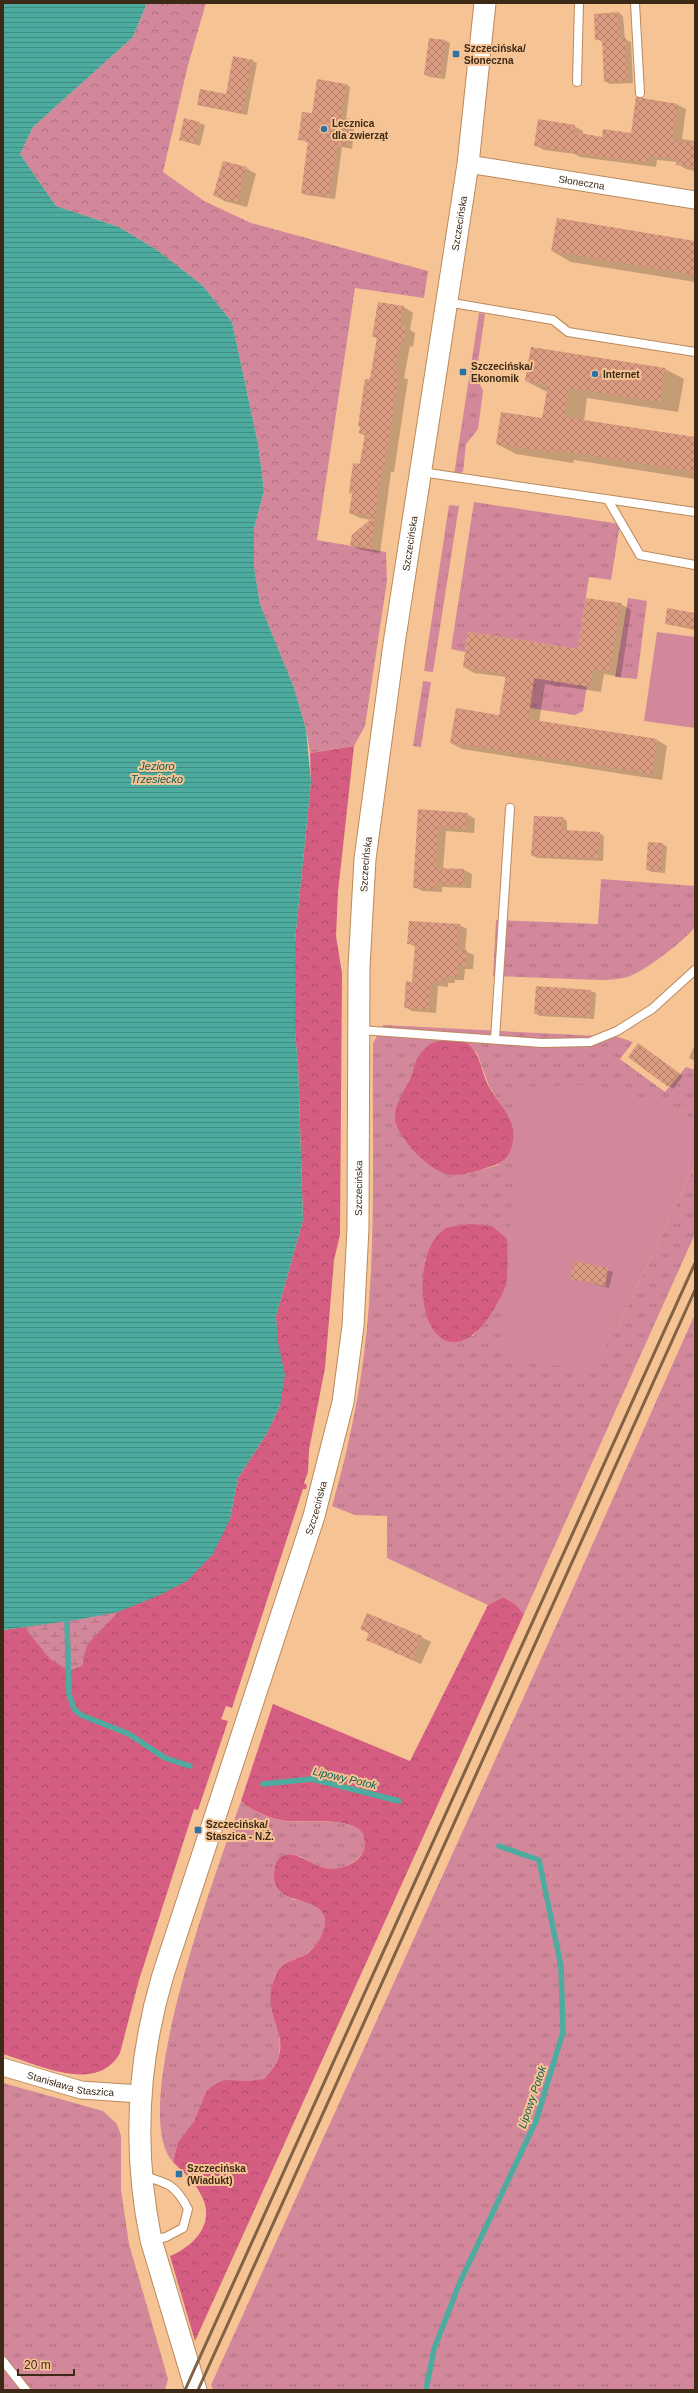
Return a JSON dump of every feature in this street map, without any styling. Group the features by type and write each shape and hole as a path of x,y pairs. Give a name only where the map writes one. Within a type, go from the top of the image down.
{"street":[{"name":"Szczecińska","path":"196,2390 151,2240 142,2176 139,2125 140,2094 153,2008 246,1719 314,1516 343,1402 353,1326 358,1236 361,908 369,824 446,301 468,164 485,3"},
{"name":"Słoneczna","path":"468,164 695,200"},
{"name":"Stanisława Staszica","path":"3,2067 81,2090 140,2094"}],"lane":[{"path":"577,82 579,3"},
{"path":"635,3 640,93"},
{"path":"446,301 553,320 568,332 695,352"},
{"path":"421,472 695,512"},
{"path":"608,500 640,555 695,565"},
{"path":"495,1039 510,808"},
{"path":"359,1030 570,1044 590,1042 618,1031 652,1009 695,970"},
{"path":"142,2176 168,2182 180,2194 188,2209 183,2228 166,2237 151,2240"},
{"path":"3,2361 26,2390"}],"green space":[{"path":"147,3 206,3 188,65 163,172 204,201 251,223 428,271 424,298 355,288 317,540 386,552 387,581 365,726 354,746 310,753 306,729 294,688 260,604 254,567 254,528 264,491 258,444 232,322 202,285 157,250 119,227 56,206 20,154 33,127 133,37"},
{"path":"479,313 485,314 476,376 483,391 478,429 466,444 463,472 454,475"},
{"path":"474,502 620,524 611,580 589,577 578,649 468,632 465,652 451,649"},
{"path":"449,505 459,506 433,672 424,671"},
{"path":"628,598 647,601 637,679 615,677"},
{"path":"657,632 695,637 695,728 644,721"},
{"path":"534,678 587,686 583,711 575,715 530,708"},
{"path":"423,681 431,682 421,747 413,746"},
{"path":"354,746 338,892 336,936 342,973 340,1235 334,1260 325,1368 309,1450 308,1472 304,1483 307,1485 306,1489 303,1489 232,1708 226,1706 221,1719 228,1721 198,1810 194,1809 139,1980 120,2053 110,2066 97,2072 82,2074 66,2073 3,2054 3,1630 76,1620 230,1519 238,1478 266,1435 280,1406 276,1316 303,1220 298,1063 295,1033 295,941 311,782 310,753"},
{"path":"601,879 695,886 695,927 682,940 653,963 634,974 620,979 600,980 493,976 496,920 598,924"},
{"path":"383,1025 618,1037 633,1042 620,1059 665,1092 686,1067 695,1070 695,1124 679,1107 616,1331 695,1164 695,1234 524,1614 515,1604 503,1597 488,1605 387,1558 387,1516 355,1515 332,1506 354,1418 367,1328 373,1221 373,1043","holes":["454,1041 466,1042 477,1053 489,1086 504,1110 498,1165 467,1174 436,1169 404,1140 397,1106 412,1074 415,1061 432,1043","425,1259 507,1260 502,1293 498,1302 494,1310 473,1336 431,1326 423,1299"]},
{"path":"442,1041 466,1042 475,1052 486,1081 508,1116 513,1131 511,1149 507,1157 498,1164 490,1167 457,1175 447,1174 440,1171 423,1160 401,1135 395,1119 395,1113 399,1101 410,1079 415,1062 420,1055 430,1044"},
{"path":"586,1085 679,1107 695,1124 695,1164 616,1331 592,1370 502,1358 519,1087"},
{"path":"472,1224 492,1226 507,1239 507,1279 497,1305 481,1327 471,1336 461,1341 451,1342 440,1337 432,1328 426,1314 423,1299 425,1265 429,1250 436,1237 445,1229"},
{"path":"695,1314 695,2390 213,2390 211,2385 566,1604"},
{"path":"503,1597 515,1604 524,1614 195,2341 170,2256 195,2239 205,2222 206,2213 205,2203 195,2184 173,2162 178,2142 194,2121 206,2092 212,2086 224,2080 249,2081 264,2079 275,2065 280,2053 278,2030 271,2008 270,1996 273,1983 278,1970 282,1966 308,1953 318,1942 324,1928 325,1919 322,1911 315,1906 286,1895 279,1889 274,1880 275,1867 279,1859 284,1855 297,1856 318,1866 335,1869 351,1864 360,1857 364,1848 363,1834 357,1828 349,1824 325,1821 280,1820 259,1813 241,1801 273,1704 410,1761 488,1605"},
{"path":"118,1612 87,1645 82,1666 69,1671 50,1659 25,1628"},
{"path":"241,1801 258,1813 279,1820 348,1824 357,1828 363,1834 364,1848 360,1857 351,1864 335,1869 315,1865 299,1856 292,1899 308,1902 318,1906 324,1914 325,1924 320,1938 314,1947 303,1955 284,1964 275,1975 272,1990 280,2042 280,2051 277,2060 264,2079 206,2092 194,2121 178,2142 173,2162 162,2134 161,2093 168,2042 181,1986 197,1930"},
{"path":"3,2083 103,2111 117,2124 121,2136 121,2190 129,2244 168,2379 165,2390 3,2390"}],"water":[{"name":"Jezioro Trzesiecko","path":"3,3 147,3 133,37 33,127 20,154 56,206 119,227 157,250 202,285 232,322 258,444 264,491 254,528 254,567 260,604 294,688 306,729 311,782 295,941 295,1033 298,1063 303,1220 276,1316 278,1343 285,1375 280,1406 266,1435 238,1478 230,1519 213,1554 187,1581 160,1595 118,1612 76,1620 3,1630"}],"building":[{"path":"619,12 620,38 626,38 628,80 604,82 602,40 595,40 594,14"},
{"path":"429,38 446,40 441,77 424,75"},
{"path":"233,56 253,60 242,113 197,105 200,89 226,94"},
{"name":"Lecznica dla zwierząt","path":"317,79 346,84 341,117 351,119 347,147 337,145 330,197 301,193 308,141 298,140 302,112 312,113"},
{"path":"636,97 678,104 673,140 695,143 695,168 676,165 677,159 649,156 648,163 571,153 571,151 534,146 538,119 575,125 574,132 602,137 603,129 631,133"},
{"path":"184,118 200,122 195,144 179,140"},
{"path":"223,161 247,167 237,202 213,196"},
{"path":"557,218 695,241 695,275 551,251"},
{"path":"378,302 404,306 401,326 406,327 404,342 401,341 395,372 399,373 385,468 382,467 371,549 350,545 352,535 373,517 349,513 352,494 349,493 353,463 360,464 365,434 359,433 360,426 358,426 365,379 370,379 377,337 372,337"},
{"path":"531,347 665,368 660,402 569,388 564,417 695,437 695,472 555,450 555,453 496,444 501,412 542,418 548,385 525,381"},
{"path":"586,598 621,603 610,672 593,669 590,687 534,678 528,719 657,739 652,774 450,743 456,708 499,715 506,674 463,667 468,632 578,649"},
{"path":"667,608 695,613 695,629 665,624"},
{"path":"418,809 468,813 467,829 438,827 436,868 464,869 463,885 435,883 435,889 413,888"},
{"path":"534,816 563,817 563,830 600,832 598,859 531,856"},
{"path":"648,842 663,843 661,871 646,870"},
{"path":"409,921 460,924 458,950 467,950 466,966 458,965 457,977 448,976 448,980 441,979 441,983 431,982 429,1009 404,1008 406,981 412,982 415,944 407,944"},
{"path":"536,986 591,990 590,1017 534,1014"},
{"path":"638,1043 679,1073 668,1087 628,1057"},
{"path":"574,1261 608,1268 605,1286 570,1279"},
{"path":"367,1613 422,1636 412,1660 366,1640 369,1633 360,1629"}],"waterway":[{"name":"Lipowy Potok","path":"67,1622 69,1694 74,1709 81,1715 129,1734 165,1758 190,1766"},
{"name":"Lipowy Potok","path":"263,1784 312,1779 399,1801"},
{"name":"Lipowy Potok","path":"426,2390 434,2349 460,2282 536,2121 563,2032 561,1966 539,1860 499,1846"}],"railway":[{"path":"185,2390 695,1263"},
{"path":"198,2390 695,1290"}],"place":[{"name":"Szczecińska/ Słoneczna","path":"456,54"},
{"name":"Lecznica dla zwierząt","path":"324,129"},
{"name":"Szczecińska/ Ekonomik","path":"463,372"},
{"name":"Internet","path":"595,374"},
{"name":"Szczecińska/ Staszica - N.Ż.","path":"198,1830"},
{"name":"Szczecińska (Wiadukt)","path":"179,2174"}]}
